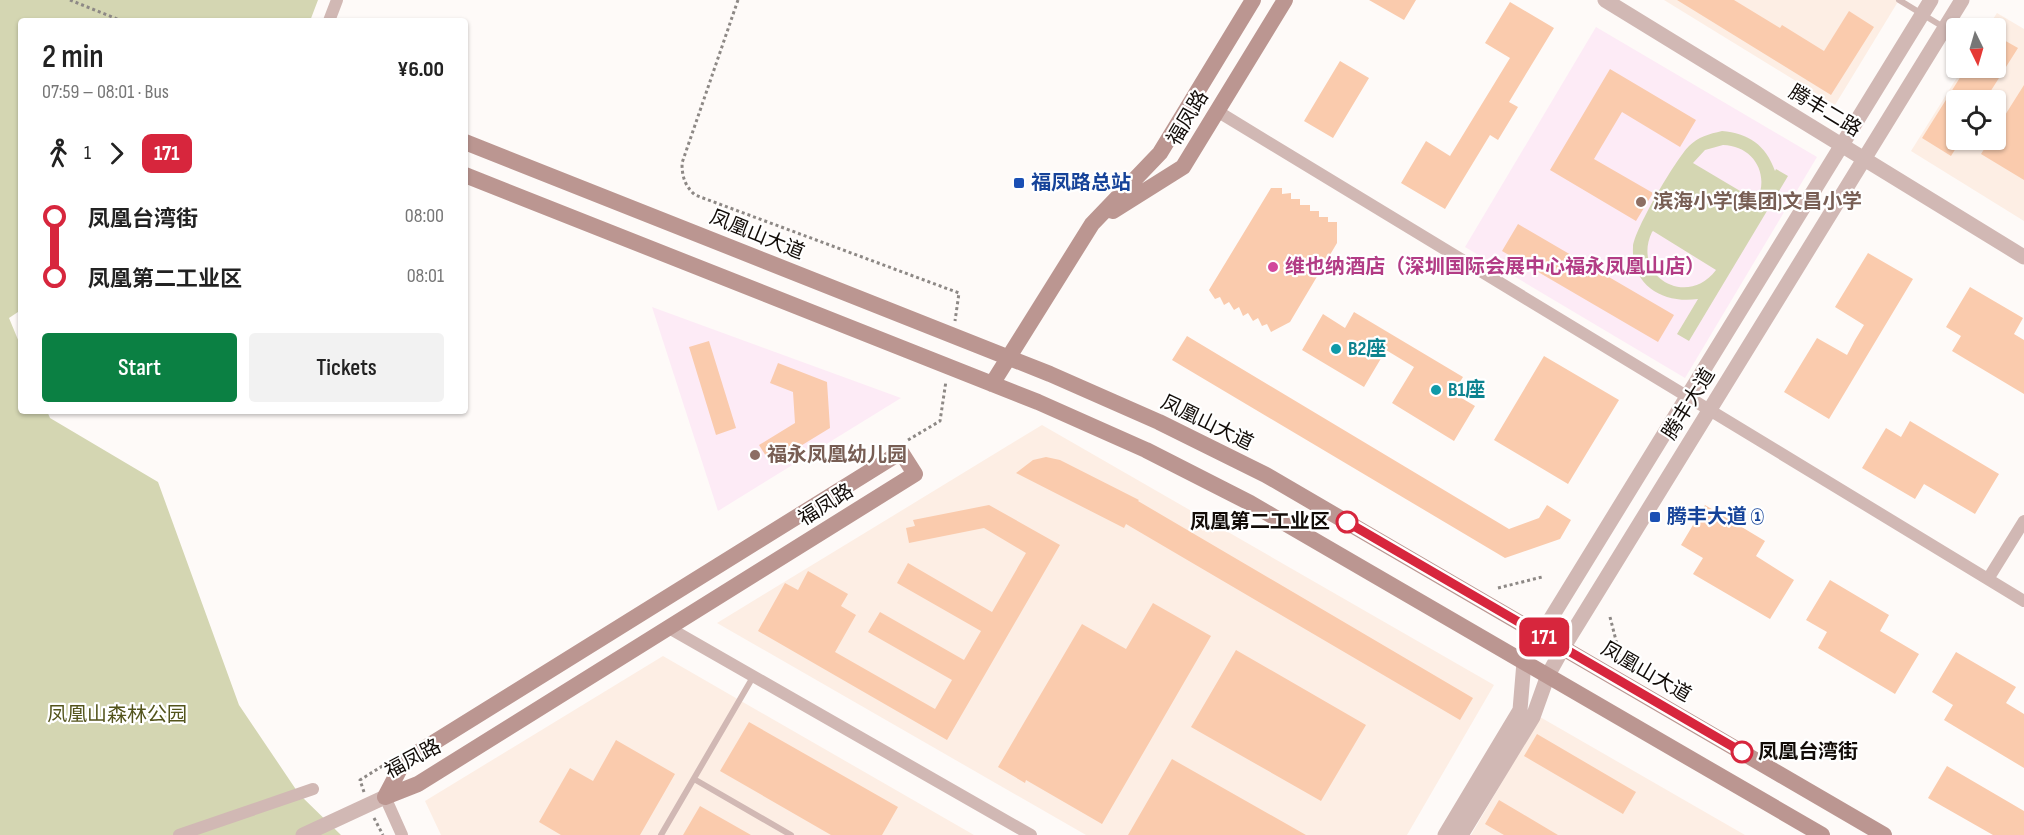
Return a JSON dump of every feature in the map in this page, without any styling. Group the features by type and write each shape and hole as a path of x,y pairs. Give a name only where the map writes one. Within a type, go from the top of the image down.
{"main road":[{"name":"福凤路","path":"992,384 1092,224 1160,153 1253,0"},
{"name":"福凤路","path":"1092,224 1183,167 1285,0"},
{"name":"凤凰山大道","path":"468,143 1009,357 1159,422 1266,475 1884,835"},
{"path":"468,176 992,384 1135,445 1250,503 1822,835"},
{"name":"福凤路","path":"901,452 915,474 418,784 385,797 404,761 901,452"}],"street":[{"path":"330,18 337,0"},
{"name":"腾丰二路","path":"1605,0 2024,257"},
{"name":"腾丰大道","path":"1445,835 1520,710 1524,662 1931,0"},
{"name":"腾丰大道","path":"1461,835 1533,717 1548,675 1563,648 1962,0"},
{"path":"1218,111 2024,602"},
{"path":"1988,579 2024,521"},
{"path":"669,628 1031,835"},
{"path":"179,835 313,789"},
{"path":"303,835 385,797 402,835"}],"lane":[{"path":"1899,0 1945,28"},
{"path":"661,835 754,676"},
{"path":"694,779 792,835"}],"path":[{"path":"70,0 115,18"},
{"path":"738,0 682,163 684,182 689,190 695,195 959,292"},
{"path":"1498,588 1542,577"},
{"path":"1610,617 1621,660"},
{"path":"368,806 383,835"}],"shaded area":[{"path":"1664,0 1899,0 1835,105"},
{"path":"1997,13 2005,18 1994,18"},
{"path":"2006,18 2024,29 2024,221 1911,151 1946,95 1946,150 2006,150 2006,90 1949,90 1957,78 2006,78"},
{"name":"滨海小学(集团)文昌小学","path":"1596,27 1817,157 1685,378 1465,247"},
{"name":"福永凤凰幼儿园","path":"652,307 901,398 718,511"},
{"path":"1042,425 1494,685 1407,835 1086,835 717,623"},
{"path":"663,656 974,835 441,835 425,801"},
{"path":"1540,717 1745,835 1471,835"}],"green space":[{"name":"凤凰山森林公园","path":"0,0 318,0 311,18 18,18 18,312 9,318 18,340 18,414 48,414 50,418 158,482 239,705 299,794 341,835 0,835"},
{"path":"1722,131 1740,134 1755,142 1767,154 1775,171 1776,169 1788,176 1689,341 1677,334 1698,299 1673,298 1652,290 1638,272 1633,247 1640,226 1683,153 1696,140","holes":["1723,145 1743,150 1756,163 1761,181 1761,191 1757,201 1693,163 1705,150","1653,231 1716,270 1704,281 1691,287 1677,287 1665,282 1655,274 1649,262 1648,248"]}],"building":[{"path":"1369,0 1416,0 1404,20"},
{"path":"1677,0 1734,0 1780,28 1782,25 1824,51 1849,11 1874,27 1831,95"},
{"path":"1510,2 1554,28 1509,102 1518,107 1498,140 1490,135 1445,209 1401,183 1426,141 1450,156 1510,58 1485,43"},
{"path":"2006,41 2018,48 2006,67"},
{"path":"1340,61 1369,78 1333,138 1304,121"},
{"path":"1610,69 1696,120 1680,147 1622,112 1594,159 1653,193 1636,221 1550,170"},
{"path":"1960,78 1999,78 1991,90 1952,90"},
{"path":"2024,85 2024,180 1981,154 1984,150 2006,150 2006,114"},
{"path":"1946,100 1946,150 1955,150 1951,156 1922,138"},
{"name":"维也纳酒店（深圳国际会展中心福永凤凰山店）","path":"1271,188 1282,188 1282,194 1291,193 1291,199 1300,199 1300,205 1310,205 1310,211 1319,211 1319,217 1328,217 1328,222 1337,222 1337,243 1290,322 1271,332 1267,324 1262,326 1258,318 1253,321 1248,313 1243,316 1239,307 1234,310 1229,302 1224,305 1220,297 1215,299 1209,290"},
{"path":"1518,224 1674,315 1658,342 1502,251"},
{"path":"1868,253 1913,279 1829,419 1784,392 1817,338 1847,355 1864,325 1835,307"},
{"path":"1970,287 2023,318 2014,334 2024,340 2024,394 1952,351 1961,336 1946,327"},
{"path":"1354,312 1463,377 1453,393 1475,406 1454,441 1392,403 1414,367 1386,350 1364,387 1302,350 1323,314 1345,328"},
{"path":"1187,336 1509,529 1539,518 1547,505 1571,520 1560,539 1505,558 1172,360"},
{"path":"709,341 736,428 716,435 689,347"},
{"path":"1544,356 1619,400 1568,484 1494,440"},
{"path":"778,363 827,382 830,428 771,464 759,445 795,423 793,392 770,383"},
{"path":"1910,421 1999,474 1975,514 1924,484 1915,499 1862,468 1886,428 1901,437"},
{"path":"1046,457 1060,460 1139,500 1473,698 1460,720 1126,524 1124,528 1016,473 1033,460"},
{"path":"989,505 1060,545 947,740 758,631 785,583 798,590 808,571 848,594 841,606 856,615 835,652 935,709 952,680 868,632 880,612 964,660 981,631 897,583 908,563 992,612 1026,553 984,528 909,543 906,528 915,526 913,520"},
{"path":"1705,505 1765,541 1756,556 1794,580 1770,619 1693,574 1703,558 1681,545"},
{"path":"1830,580 1889,615 1880,631 1919,654 1895,694 1818,648 1827,632 1806,620"},
{"path":"1153,603 1211,636 1102,824 1026,780 1025,783 998,767 1082,624 1126,649"},
{"path":"1236,650 1366,725 1321,801 1191,727"},
{"path":"1956,652 2016,687 2006,703 2024,714 2024,768 1944,720 1953,705 1932,692"},
{"path":"749,722 898,807 882,835 831,835 720,771"},
{"path":"1537,734 1636,792 1623,814 1524,756"},
{"path":"616,740 675,774 640,835 561,835 539,822 570,768 593,781"},
{"path":"1172,759 1306,835 1128,835"},
{"path":"1947,766 2024,811 2024,835 1993,835 1928,798"},
{"path":"1499,800 1558,835 1504,835 1485,824"},
{"path":"700,806 751,835 683,835"}],"bus line":[{"name":"171","path":"1347,522 1742,752"}],"place":[{"name":"福凤路总站","path":"1019,183"},
{"name":"滨海小学(集团)文昌小学","path":"1641,202"},
{"name":"维也纳酒店（深圳国际会展中心福永凤凰山店）","path":"1273,267"},
{"name":"B2座","path":"1336,349"},
{"name":"B1座","path":"1436,390"},
{"name":"福永凤凰幼儿园","path":"755,455"},
{"name":"腾丰大道 ①","path":"1655,517"},
{"name":"凤凰第二工业区","path":"1347,522"},
{"name":"凤凰台湾街","path":"1742,752"}]}
